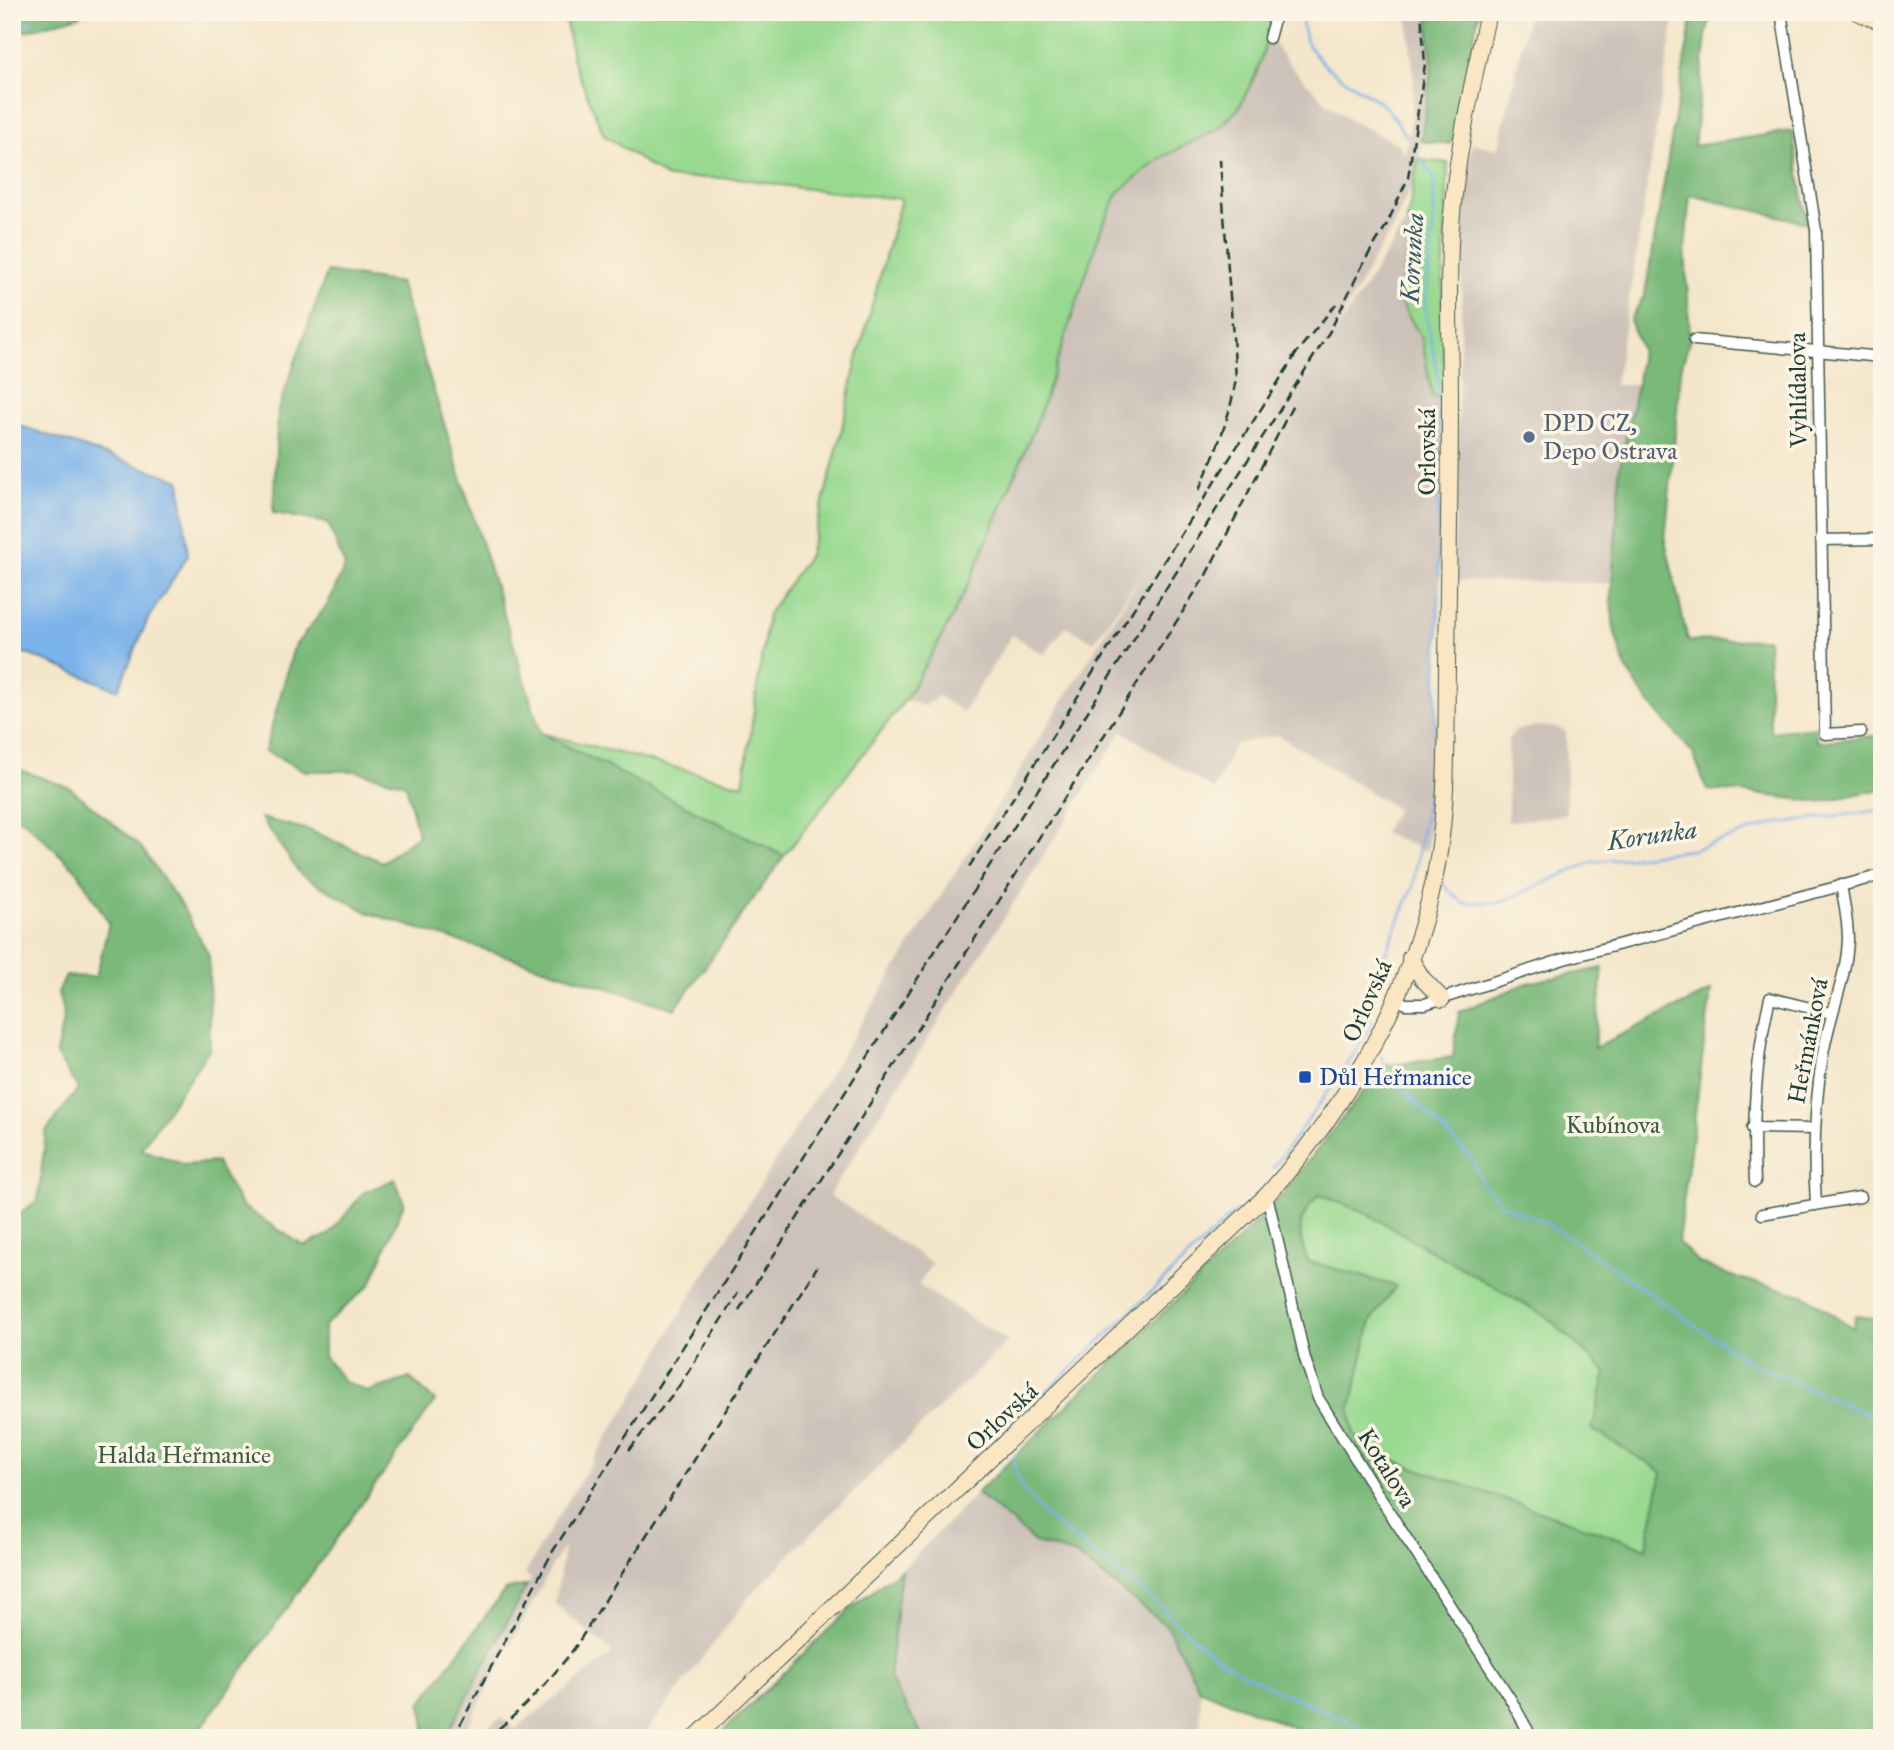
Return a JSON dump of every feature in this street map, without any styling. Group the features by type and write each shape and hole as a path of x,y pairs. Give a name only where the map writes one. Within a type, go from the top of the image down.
{"main road":[{"name":"Orlovská","path":"695,1738 1267,1195 1311,1143 1344,1097 1373,1049 1410,958 1426,912 1437,866 1444,802 1447,706 1451,226 1461,137 1488,12"},
{"path":"1857,12 1882,22"},
{"path":"1410,958 1422,978 1443,999"}],"street":[{"path":"1269,38 1276,12"},
{"name":"Vyhlídalova","path":"1781,12 1816,229 1825,734 1861,732"},
{"path":"1694,340 1882,357"},
{"path":"1821,540 1882,539"},
{"path":"1395,999 1416,1005 1443,999 1575,956 1882,875"},
{"name":"Heřmánková","path":"1816,1205 1813,1129 1823,1053 1848,938 1841,885"},
{"path":"1755,1182 1752,1128 1755,1075 1770,999 1831,1013"},
{"path":"1752,1128 1813,1129"},
{"name":"Kotalova","path":"1267,1195 1305,1359 1318,1398 1511,1700 1532,1738"},
{"path":"1762,1214 1860,1197"}],"shaded area":[{"path":"1407,12 1428,12 1431,36 1429,92 1414,180 1392,229 1329,343 1407,221 1415,224 1398,298 1422,339 1432,396 1445,398 1434,788 1427,851 1383,833 1397,809 1278,735 1235,744 1214,790 1122,731 829,1195 932,1263 918,1285 1008,1341 747,1599 642,1738 474,1738 501,1717 514,1730 613,1653 555,1604 564,1548 461,1738 445,1738 531,1579 525,1575 541,1544 645,1377 684,1307 1146,568 1094,642 1066,626 1044,655 1012,635 963,712 938,696 925,706 905,700 970,581 1037,422 1102,226 1119,192 1159,159 1219,128 1269,38 1296,72 1327,103 1350,120 1399,145 1405,155 1412,116 1414,83"},
{"path":"1529,12 1675,12 1615,385 1637,385 1618,472 1612,583 1453,581 1465,185 1472,143 1498,149"},
{"path":"1537,726 1558,728 1566,732 1566,814 1508,822 1508,740 1514,731"},
{"path":"977,1493 1036,1543 1076,1555 1167,1626 1200,1690 1201,1738 924,1738 889,1678 901,1570"}],"green space":[{"path":"12,12 77,12 80,16 12,35"},
{"path":"564,12 1276,12 1256,74 1238,109 1219,128 1159,159 1119,192 1102,226 1037,422 970,581 905,700 784,856 541,733 743,785 768,614 809,555 840,438 856,364 901,199 737,178 667,178 604,135 573,61"},
{"path":"1428,12 1479,12 1455,137 1450,144 1421,141 1432,64"},
{"path":"1693,12 1712,12 1706,36 1694,146 1792,131 1807,223 1690,195 1685,248 1690,338 1681,369 1665,540 1688,641 1768,639 1770,732 1816,727 1817,742 1882,735 1882,789 1819,802 1707,790 1693,753 1643,695 1625,666 1614,630 1611,599 1619,472 1637,385 1641,349 1630,320 1645,294"},
{"path":"1418,160 1448,163 1442,311 1445,398 1432,396 1422,339 1398,298 1415,224 1407,221"},
{"path":"327,272 400,283 541,733 784,856 675,1009 369,913 301,875 261,818 309,830 382,862 418,835 406,784 356,771 305,771 265,751 294,647 328,604 345,566 328,523 273,513 278,410"},
{"name":"Halda Heřmanice","path":"12,767 70,788 141,847 181,905 209,955 210,1048 141,1149 185,1165 216,1162 242,1206 304,1246 330,1234 363,1193 395,1179 404,1203 371,1284 324,1326 324,1356 343,1380 367,1392 410,1378 435,1401 194,1738 12,1738 12,1219 38,1200 46,1132 78,1089 56,1054 64,1015 58,993 66,976 96,977 109,923 77,871 22,819 12,818"},
{"name":"Kubínova","path":"1603,968 1594,1048 1711,991 1678,1242 1699,1263 1734,1277 1806,1296 1853,1328 1855,1316 1882,1319 1882,1738 1320,1738 1200,1690 1167,1626 1076,1555 1036,1543 977,1493 1270,1209 1384,1066 1453,1057 1459,1012 1527,983","holes":["1319,1195 1364,1212 1547,1317 1606,1372 1592,1429 1662,1472 1646,1548 1380,1456 1354,1435 1350,1410 1371,1321 1396,1286 1307,1261 1300,1233 1302,1218"]},
{"path":"1319,1195 1364,1212 1547,1317 1606,1372 1593,1430 1663,1472 1646,1548 1380,1456 1354,1435 1350,1410 1371,1321 1396,1286 1307,1261 1301,1242 1302,1218"},
{"path":"901,1570 889,1678 924,1738 716,1738 853,1606"},
{"path":"527,1585 445,1738 422,1738 425,1726 421,1703 505,1590"}],"water":[{"path":"12,423 180,480 188,555 148,619 118,690 12,648"}],"waterway":[{"name":"Korunka","path":"1302,12 1303,30 1308,45 1317,57 1384,106 1407,137"},
{"path":"12,27 33,22"},
{"name":"Korunka","path":"1419,156 1434,177 1434,217 1425,308 1438,377 1439,576"},
{"name":"Korunka","path":"1373,984 1413,886 1435,751 1439,592"},
{"name":"Korunka","path":"1440,881 1463,903 1501,902 1592,862 1692,850 1772,824 1882,810"},
{"path":"1367,998 1371,1023"},
{"path":"1273,1168 1346,1067 1371,1025"},
{"path":"1381,1056 1389,1078 1471,1158 1484,1185 1502,1205 1540,1220 1568,1237 1750,1363 1882,1420"},
{"path":"1009,1428 1236,1211"},
{"path":"1014,1457 1015,1471 1024,1491 1043,1514 1152,1599 1203,1647 1230,1666 1278,1691 1342,1718 1377,1738"}],"railway":[{"path":"453,1738 553,1551 1330,331 1365,260 1386,226 1408,178 1425,64 1421,12"},
{"path":"1199,490 1226,422 1236,378 1220,160"},
{"path":"1292,358 1336,304"},
{"path":"969,867 1298,351"},
{"path":"739,1310 1206,575 1294,403"},
{"path":"487,1738 535,1695 576,1646 817,1267"},
{"path":"678,1388 738,1293"},
{"path":"629,1450 683,1381"}],"place":[{"name":"DPD CZ, Depo Ostrava","path":"1529,437"},
{"name":"Důl Heřmanice","path":"1305,1077"}]}
